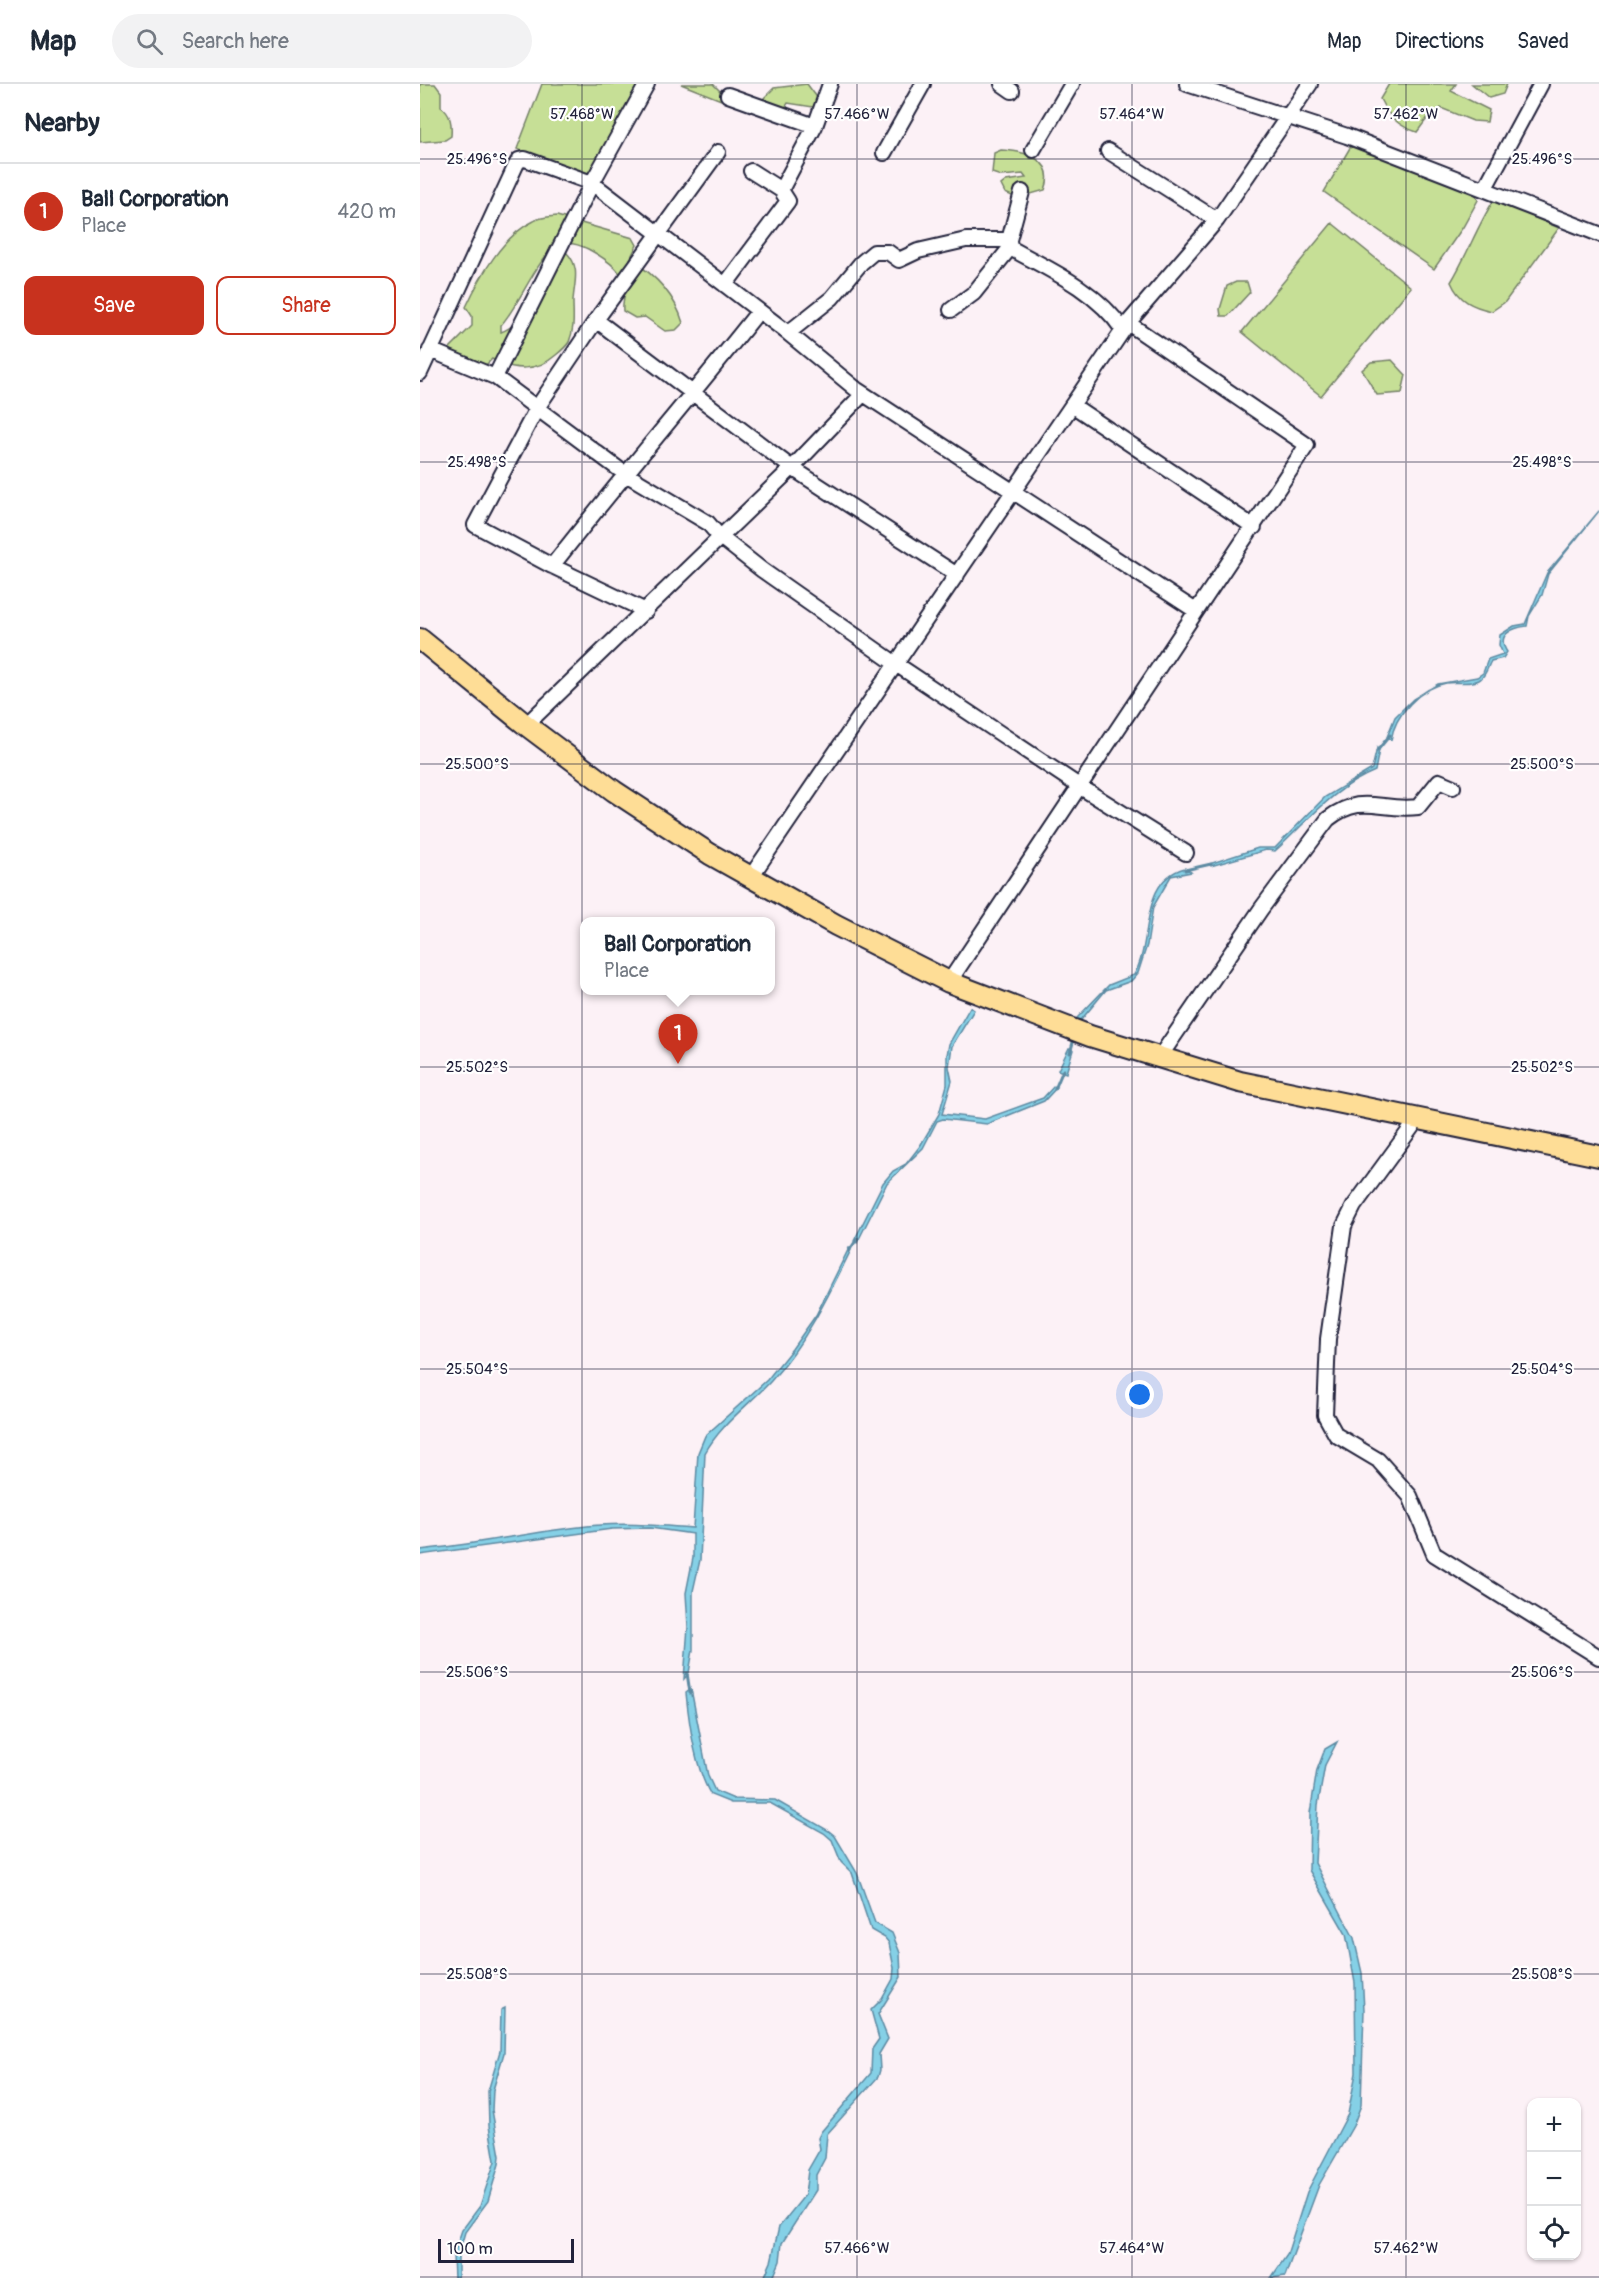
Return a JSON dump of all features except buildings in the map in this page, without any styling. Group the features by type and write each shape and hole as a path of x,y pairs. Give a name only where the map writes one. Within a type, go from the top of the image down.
{"highway":[{"path":"420,639 526,725 614,791 750,878 949,981 1081,1033 1240,1082 1599,1156"}],"street":[{"path":"495,377 592,183 647,84"},
{"path":"781,190 815,126 830,84"},
{"path":"884,153 923,84"},
{"path":"1033,150 1072,84"},
{"path":"1187,84 1225,89 1289,118 1347,136 1599,234"},
{"path":"750,878 1126,326 1217,220 1289,118 1310,84"},
{"path":"1485,189 1541,84"},
{"path":"728,95 815,126"},
{"path":"1108,151 1217,220"},
{"path":"646,611 552,566 475,525 537,408 596,320 718,152"},
{"path":"420,373 519,160 525,159 592,183 788,333 863,394 1196,611"},
{"path":"726,285 788,201 781,190 751,171"},
{"path":"951,310 974,293 1010,244 1022,192"},
{"path":"788,333 832,298 861,263 874,252 888,252 899,260 918,251 966,240 1010,244 1061,275 1126,326 1307,445 949,981"},
{"path":"552,566 624,473 694,392 758,312"},
{"path":"596,320 792,468 957,575"},
{"path":"430,350 495,377 624,473 708,523 719,536 762,570 896,664 1079,786 1186,853"},
{"path":"526,725 646,611 719,536 792,468 863,394"},
{"path":"1072,405 1254,527"},
{"path":"1159,1058 1261,909 1329,819 1342,808 1358,803 1418,807 1439,781 1453,787"},
{"path":"1417,1120 1354,1206 1344,1226 1329,1339 1325,1415 1336,1435 1378,1460 1410,1496 1434,1554 1599,1657"}],"green space":[{"path":"420,84 435,84 441,92 441,107 449,116 451,127 451,136 445,140 420,142"},
{"path":"542,84 642,84 593,177 517,149"},
{"path":"681,84 713,84 720,91 729,91 731,99 721,100"},
{"path":"807,84 819,100 813,107 788,103 786,106 799,117 760,102 774,88"},
{"path":"1389,84 1456,84 1451,91 1489,110 1487,122 1473,121 1441,108 1429,116 1417,132 1410,130 1395,120 1380,99"},
{"path":"1472,84 1507,84 1503,94 1489,98"},
{"path":"1351,146 1473,190 1478,200 1463,227 1434,269 1324,192"},
{"path":"1001,150 1028,155 1042,164 1047,179 1045,190 1017,198 1005,193 1001,185 1006,181 1026,178 1023,174 1001,176 992,173 994,153"},
{"path":"1494,200 1559,228 1505,302 1492,311 1467,302 1454,289 1451,282"},
{"path":"557,216 633,238 637,245 630,259 647,271 669,294 683,323 676,330 665,331 645,317 635,318 623,311 624,282 617,270 588,249 569,243 557,246 550,251 501,325 501,332 519,320 534,299 558,256 567,253 574,264 576,276 573,326 566,346 549,361 533,367 508,366 492,359 485,366 459,365 450,348 472,326 472,316 466,307 493,258 522,228 539,219"},
{"path":"1332,223 1411,287 1321,396 1242,332"},
{"path":"1236,282 1247,282 1250,292 1228,316 1221,316 1220,309 1227,286"},
{"path":"1392,360 1406,375 1402,393 1377,395 1362,370 1371,362"}],"water":[{"path":"1599,511 1548,574 1542,595 1529,616 1527,626 1511,631 1504,637 1507,652 1503,658 1491,661 1485,674 1479,680 1446,683 1429,689 1438,684 1477,677 1483,673 1488,659 1503,654 1499,645 1500,635 1514,626 1525,624 1547,573"},
{"path":"1424,692 1403,712 1393,730 1391,740 1387,737 1395,717 1413,699"},
{"path":"1377,748 1379,750 1375,771 1333,796 1275,851 1266,850 1211,866 1209,864 1258,848 1275,848 1325,797 1372,769"},
{"path":"1185,868 1191,872 1171,876 1153,907 1147,945 1138,973 1131,981 1106,990 1081,1020 1077,1018 1109,985 1134,975 1144,946 1153,899 1160,885 1170,875"},
{"path":"970,1007 974,1010 952,1046 949,1067 952,1081 942,1114 985,1119 1043,1098 1054,1086 1057,1087 1044,1101 987,1124 943,1119 937,1121 923,1148 887,1183 857,1243 854,1241 883,1183 893,1171 906,1164 939,1114 947,1085 949,1044"},
{"path":"1069,1048 1073,1050 1066,1073 1058,1070"},
{"path":"849,1248 851,1250 825,1302 795,1351 771,1381 719,1433 705,1453 700,1560 693,1591 693,1650 689,1673 684,1679 688,1627 686,1593 693,1558 693,1534 650,1528 612,1529 420,1555 420,1550 593,1525 636,1524 693,1528 698,1453 705,1436 767,1380 792,1349 816,1315"},
{"path":"691,1689 708,1776 715,1791 734,1799 775,1800 835,1836 857,1873 875,1923 892,1933 900,1953 901,1977 878,2014 888,2039 879,2054 878,2077 827,2134 825,2158 816,2175 816,2190 782,2243 780,2261 773,2278 764,2278 771,2262 779,2227 805,2195 808,2170 820,2149 818,2138 871,2073 872,2049 879,2039 871,2010 882,1999 893,1979 894,1968 889,1943 871,1930 852,1873 841,1862 832,1840 824,1833 770,1803 731,1803 711,1795 705,1784 694,1746 686,1693"},
{"path":"1337,1742 1325,1765 1318,1805 1315,1863 1354,1938 1362,1973 1364,2010 1361,2105 1353,2126 1319,2185 1285,2276 1271,2278 1287,2255 1307,2192 1348,2114 1356,2073 1355,1983 1346,1934 1309,1870 1310,1813 1317,1770 1325,1749"},
{"path":"505,2008 504,2053 493,2090 492,2110 500,2156 499,2164 488,2201 465,2232 458,2256 458,2278 454,2278 453,2256 462,2230 480,2206 495,2161 489,2126 488,2091 500,2051 501,2010"}],"waterway":[{"path":"1377,751 1390,735"},
{"path":"1185,870 1211,864"},
{"path":"1070,1053 1074,1039"},
{"path":"1055,1089 1063,1070"},
{"path":"849,1251 857,1239"},
{"path":"687,1673 690,1693"}],"place":[{"name":"Ball Corporation","path":"678,1064"}]}
